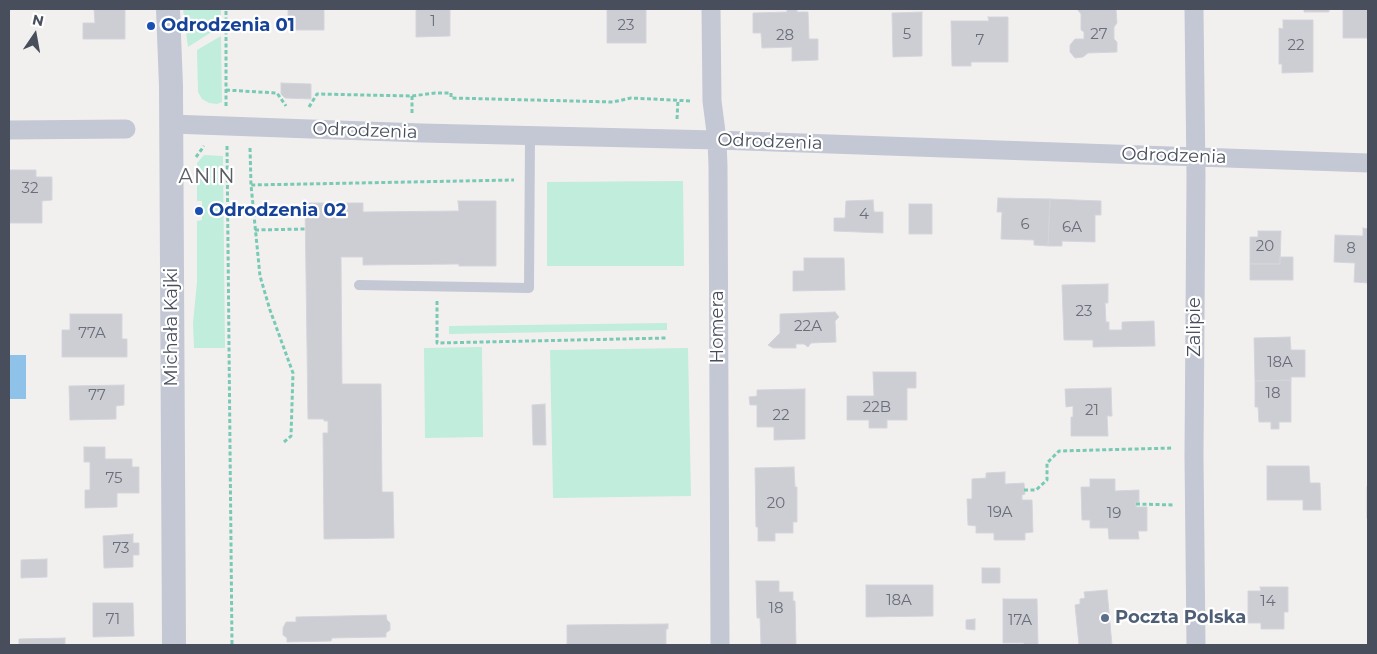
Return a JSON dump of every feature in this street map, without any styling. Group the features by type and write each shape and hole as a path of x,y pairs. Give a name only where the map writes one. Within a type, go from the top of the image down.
{"street":[{"name":"Michała Kajki","path":"168,9 171,124 174,645"},
{"name":"Homera","path":"711,9 712,101 716,140 720,645"},
{"name":"Zalipie","path":"1194,9 1196,157 1194,456 1196,645"},
{"name":"Odrodzenia","path":"171,124 716,140 1368,163"},
{"path":"9,130 126,129"}],"lane":[{"path":"359,285 529,288 530,135"}],"path":[{"path":"226,9 226,106"},
{"path":"226,90 277,93 285,106 293,106"},
{"path":"301,107 310,107 317,94 412,96 435,93 451,94 451,98 613,102 631,98 712,101"},
{"path":"171,171 191,171 196,155 207,143"},
{"path":"227,143 232,645"},
{"path":"249,143 260,276 293,373 291,436 284,442"},
{"path":"252,185 530,180"},
{"path":"255,230 305,230"},
{"path":"437,286 437,343 667,338"},
{"path":"1024,490 1036,490 1047,480 1047,463 1059,451 1167,448"},
{"path":"1136,504 1168,505"}],"green space":[{"path":"183,9 221,9 221,26 188,47"},
{"path":"221,36 222,102 217,104 209,103 202,99 198,92 197,50"},
{"path":"204,155 223,156 225,348 194,348 193,323 197,282 197,221 202,220 202,201 197,201 197,163"},
{"path":"683,181 684,266 547,266 547,182"},
{"path":"667,323 667,330 449,334 449,326"},
{"path":"482,347 483,437 425,438 424,348"},
{"path":"688,348 691,496 553,498 550,350"}],"water":[{"path":"9,355 26,355 26,399 9,399"}],"building":[{"path":"94,9 125,9 125,39 83,39 83,23 95,23"},
{"path":"288,9 324,9 324,30 288,30"},
{"path":"416,9 450,9 450,36 416,37"},
{"path":"607,9 646,9 646,43 607,43"},
{"path":"787,9 797,9 797,12 808,12 809,39 818,39 818,60 792,61 792,47 762,48 761,33 753,33 753,13 787,12"},
{"path":"1077,9 1116,9 1117,23 1114,27 1114,39 1117,42 1117,52 1088,53 1083,57 1075,58 1070,52 1070,45 1075,39 1084,39 1084,32 1081,30 1081,14"},
{"path":"1304,9 1329,9 1329,12 1304,12"},
{"path":"1343,9 1368,9 1368,38 1343,38"},
{"path":"922,12 922,56 893,57 892,13"},
{"path":"988,17 1008,17 1008,62 971,62 971,66 952,66 951,21 989,21"},
{"path":"1283,20 1313,20 1313,72 1282,73 1282,64 1279,64 1279,28 1283,29"},
{"path":"281,83 311,84 311,99 285,98 281,94"},
{"path":"9,170 36,170 36,177 52,177 52,200 42,201 42,223 9,223"},
{"path":"998,198 1050,199 1048,246 1034,245 1034,240 1001,239 1002,212 997,212"},
{"path":"1050,199 1101,201 1101,215 1095,215 1095,242 1062,241 1062,246 1048,246"},
{"path":"873,200 874,212 883,212 883,233 834,231 834,218 845,218 846,201"},
{"path":"458,201 496,201 496,266 459,266 459,264 363,265 363,257 341,257 342,384 381,384 382,492 393,492 394,538 324,539 323,433 328,433 328,421 324,421 324,419 308,419 305,203 363,203 363,212 459,211"},
{"path":"909,204 932,204 932,234 909,234"},
{"path":"1363,228 1368,229 1368,283 1354,282 1355,263 1334,262 1335,235 1363,236"},
{"path":"1258,231 1281,231 1280,264 1250,264 1250,237 1258,237"},
{"path":"1280,257 1293,257 1293,280 1250,280 1250,264 1280,264"},
{"path":"804,258 844,258 845,290 793,291 793,271 804,271"},
{"path":"1108,284 1108,303 1105,303 1106,322 1109,322 1109,330 1122,330 1122,322 1154,321 1155,346 1093,347 1093,340 1064,340 1062,285"},
{"path":"835,312 839,317 835,321 836,342 811,343 808,347 804,344 796,344 796,348 773,348 768,345 780,333 780,314"},
{"path":"70,314 122,314 122,339 127,339 127,357 62,357 62,330 70,330"},
{"path":"1290,337 1291,350 1305,350 1305,377 1291,377 1291,380 1255,381 1254,338"},
{"path":"873,372 916,372 916,388 907,388 907,420 887,420 887,428 869,428 869,420 847,420 847,396 874,396"},
{"path":"1291,380 1291,422 1279,422 1279,429 1271,429 1271,422 1259,422 1258,407 1255,407 1255,381"},
{"path":"124,385 124,405 116,406 116,419 70,420 69,386"},
{"path":"1111,388 1112,416 1107,416 1108,436 1071,436 1073,406 1066,407 1065,389"},
{"path":"805,389 805,439 774,440 774,427 757,427 757,405 750,405 749,397 757,396 757,390"},
{"path":"545,404 546,445 533,445 532,405"},
{"path":"84,447 105,447 105,459 132,459 132,467 139,467 139,493 117,493 117,507 85,508 85,490 90,490 90,462 84,462"},
{"path":"1267,466 1309,466 1310,483 1320,483 1321,510 1303,510 1303,500 1267,500"},
{"path":"794,467 795,487 797,487 797,522 793,522 793,533 775,533 775,541 758,541 755,468"},
{"path":"1005,472 1005,484 1024,483 1025,494 1022,495 1022,500 1032,500 1033,532 1025,533 1025,540 994,540 994,533 976,533 976,526 968,525 967,499 972,499 972,479 986,478 986,473"},
{"path":"1090,479 1115,479 1115,491 1139,490 1139,502 1136,502 1136,507 1147,507 1147,531 1138,531 1139,539 1109,539 1108,528 1090,528 1090,520 1082,520 1081,487 1090,487"},
{"path":"1367,486 1368,518 1367,518"},
{"path":"133,534 133,543 139,543 139,555 133,555 133,567 104,568 103,536"},
{"path":"47,559 47,577 21,578 21,560"},
{"path":"982,568 1000,568 1000,583 982,583"},
{"path":"756,581 779,581 779,592 793,592 796,645 761,645 760,618 757,618"},
{"path":"866,585 933,585 933,616 866,617"},
{"path":"1260,587 1288,587 1288,612 1284,612 1284,629 1261,629 1261,623 1248,623 1248,591 1261,591"},
{"path":"1107,590 1112,645 1079,645 1075,605 1080,604 1080,599 1085,598 1084,592"},
{"path":"1003,599 1037,599 1038,645 1003,643"},
{"path":"93,603 133,603 134,636 93,637"},
{"path":"386,615 390,623 390,630 386,633 386,637 332,638 331,641 287,642 287,638 283,635 283,628 286,622 296,622 296,617"},
{"path":"975,619 975,630 966,629 966,620"},
{"path":"668,624 668,629 666,629 666,645 567,645 567,625"},
{"path":"65,638 65,645 19,645 19,639"}],"place":[{"name":"Odrodzenia 01","path":"151,26"},
{"name":"Odrodzenia 02","path":"199,211"},
{"name":"Poczta Polska","path":"1105,618"}],"district":[{"name":"ANIN","path":"207,177"}]}
